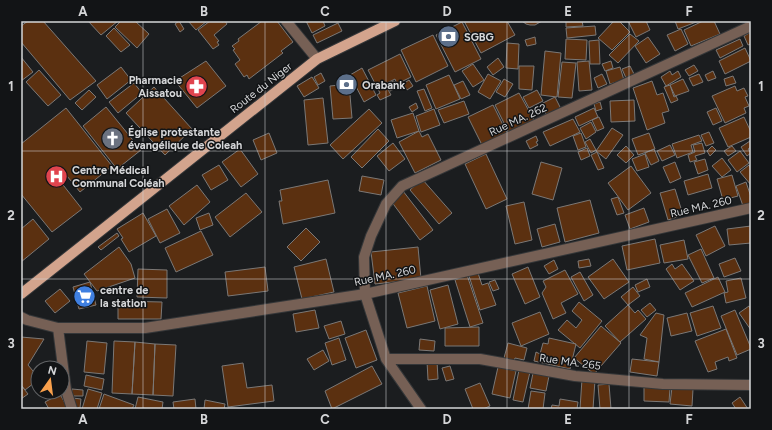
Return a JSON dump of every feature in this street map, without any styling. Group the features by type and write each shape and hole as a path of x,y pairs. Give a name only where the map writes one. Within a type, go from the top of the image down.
{"main road":[{"name":"Route du Niger","path":"21,294 317,59 395,21"}],"street":[{"path":"286,21 317,59"},
{"name":"Rue MA. 262","path":"421,409 386,359 365,294 364,257 371,236 386,204 402,186 751,26"},
{"name":"Rue MA. 260","path":"21,316 27,320 58,328 145,328 365,294 751,208"},
{"path":"58,328 66,390 72,409"},
{"name":"Rue MA. 265","path":"386,359 480,359 575,376 663,384 751,385"}],"building":[{"path":"28,21 43,21 96,81 70,100 21,42 21,26"},
{"path":"88,21 118,21 101,35"},
{"path":"121,21 135,21 149,34 137,48 115,27"},
{"path":"179,21 184,29 180,32 175,24"},
{"path":"188,21 207,21 196,30"},
{"path":"210,21 225,21 227,24 214,35 219,41 217,42 219,45 213,49 198,30"},
{"path":"262,21 277,21 293,42 281,51 283,53 249,79 247,75 244,77 235,64 240,60 232,46 239,41 238,39"},
{"path":"306,21 323,21 325,26 312,33"},
{"path":"464,21 507,21 515,35 481,53"},
{"path":"522,21 542,21 535,25 530,25"},
{"path":"566,21 582,21 583,26 566,27"},
{"path":"614,21 619,21 630,32 612,50 598,38"},
{"path":"628,21 646,21 650,30 636,37"},
{"path":"675,21 699,21 678,29"},
{"path":"703,21 714,21 720,34 691,46 684,30"},
{"path":"462,22 481,59 455,72 436,35"},
{"path":"338,23 342,31 317,43 313,35"},
{"path":"595,26 596,35 567,38 566,28"},
{"path":"114,28 130,45 121,52 106,36"},
{"path":"681,29 688,44 675,51 667,35"},
{"path":"751,32 751,44 748,45 744,36"},
{"path":"630,34 639,41 618,63 609,55"},
{"path":"433,35 448,66 416,82 401,50"},
{"path":"535,37 536,44 527,46 525,40"},
{"path":"648,37 660,54 646,63 635,46"},
{"path":"566,39 587,40 586,60 565,59"},
{"path":"740,39 743,46 720,58 716,50"},
{"path":"599,40 600,64 590,64 589,41"},
{"path":"507,43 519,44 518,69 506,68"},
{"path":"745,48 751,61 725,74 719,61"},
{"path":"545,51 561,53 557,97 541,95"},
{"path":"400,54 411,77 397,84 395,79 385,84 391,95 380,100 377,95 380,93 368,70"},
{"path":"21,57 33,72 21,81"},
{"path":"498,58 504,67 493,75 487,67"},
{"path":"206,61 226,86 197,108 175,81"},
{"path":"589,61 592,90 579,91 577,62"},
{"path":"611,61 613,68 605,71 602,64"},
{"path":"562,62 576,63 572,98 558,97"},
{"path":"473,64 484,80 473,87 462,71"},
{"path":"694,65 698,71 689,76 685,70"},
{"path":"519,66 534,66 532,90 519,89"},
{"path":"630,66 634,74 626,78 622,69"},
{"path":"121,67 131,80 107,99 97,85"},
{"path":"620,67 624,80 610,84 606,71"},
{"path":"362,68 376,95 364,102 350,75"},
{"path":"39,70 61,95 48,106 26,82"},
{"path":"670,71 672,75 678,71 681,77 666,86 661,77"},
{"path":"713,71 716,78 708,81 705,75"},
{"path":"321,73 325,81 318,85 314,77"},
{"path":"488,74 501,81 490,99 478,92"},
{"path":"602,74 607,84 598,88 594,78"},
{"path":"699,74 703,82 693,86 689,78"},
{"path":"449,75 460,99 436,109 426,85"},
{"path":"733,76 736,83 726,86 724,79"},
{"path":"312,77 319,88 304,97 297,86"},
{"path":"504,79 513,84 505,97 496,92"},
{"path":"683,79 689,91 675,96 670,85"},
{"path":"409,80 413,86 407,90 403,84"},
{"path":"394,81 397,88 390,91 387,84"},
{"path":"463,81 470,95 461,99 454,85"},
{"path":"652,81 657,95 663,93 669,111 662,113 665,123 647,130 633,88"},
{"path":"134,83 142,93 118,113 109,102"},
{"path":"349,84 352,118 333,119 330,86"},
{"path":"670,85 674,97 676,96 678,100 671,103 664,87"},
{"path":"735,86 737,91 744,88 748,96 745,97 749,106 744,108 746,113 725,123 712,96"},
{"path":"154,87 192,129 165,155 126,113"},
{"path":"424,89 432,108 425,111 417,91"},
{"path":"89,90 96,97 82,110 75,103"},
{"path":"537,90 543,101 529,108 523,97"},
{"path":"519,93 534,120 509,133 495,105"},
{"path":"555,97 561,109 547,116 541,104"},
{"path":"323,98 328,143 308,145 304,100"},
{"path":"634,100 635,121 611,122 610,101"},
{"path":"464,101 469,114 444,123 438,110"},
{"path":"600,102 602,109 596,111 594,104"},
{"path":"416,103 418,108 412,112 409,107"},
{"path":"493,105 507,133 482,145 468,117"},
{"name":"Église protestante évangélique de Coleah","path":"106,107 141,150 117,169 83,126"},
{"path":"66,108 112,166 80,192 67,176 60,181 82,209 52,232 21,194 21,144"},
{"path":"594,108 598,117 579,126 575,117"},
{"path":"716,108 722,121 713,125 707,112"},
{"path":"369,109 382,123 343,159 330,145"},
{"path":"434,109 440,125 421,132 416,116"},
{"path":"413,113 419,131 397,138 391,120"},
{"path":"599,117 604,128 597,131 592,120"},
{"path":"744,117 751,132 751,137 728,147 719,128"},
{"path":"573,119 580,132 550,146 543,132"},
{"path":"591,122 596,132 586,139 580,128"},
{"path":"612,128 623,135 606,159 596,151"},
{"path":"378,129 389,141 362,168 351,157"},
{"path":"419,131 422,137 428,134 441,160 415,173 399,142"},
{"path":"709,132 714,143 706,146 701,135"},
{"path":"269,133 277,153 261,160 253,140"},
{"path":"581,133 586,147 578,150 573,136"},
{"path":"649,133 655,149 638,155 632,139"},
{"path":"699,135 702,141 691,145 693,152 677,158 672,144"},
{"path":"536,136 538,141 536,142 538,145 530,149 526,141"},
{"path":"590,139 596,150 591,153 585,142"},
{"path":"750,141 751,147 748,149 751,153 747,156 741,147"},
{"path":"393,143 405,159 389,171 377,156"},
{"path":"702,143 705,153 695,156 697,160 690,162 688,155 695,152 693,145"},
{"path":"670,145 675,155 662,161 657,151"},
{"path":"626,146 634,155 626,163 617,155"},
{"path":"712,146 716,150 710,156 707,151"},
{"path":"732,146 736,151 728,156 724,151"},
{"path":"587,148 590,156 581,160 578,152"},
{"path":"240,149 258,174 241,187 222,162"},
{"path":"654,149 659,161 651,165 645,153"},
{"path":"740,151 749,163 737,172 728,160"},
{"path":"597,152 604,168 598,170 591,155"},
{"path":"486,154 507,199 486,209 465,164"},
{"path":"645,154 649,167 637,171 632,159"},
{"path":"722,158 731,170 722,177 712,166"},
{"path":"705,159 708,170 698,174 694,162"},
{"path":"541,162 562,168 553,200 532,194"},
{"path":"675,162 681,178 670,183 663,167"},
{"path":"219,165 228,180 211,190 202,175"},
{"path":"749,165 751,169 751,185 740,172"},
{"path":"631,166 651,193 628,210 608,183"},
{"path":"708,174 712,188 688,195 684,181"},
{"path":"732,175 738,196 723,200 717,179"},
{"path":"362,176 384,180 381,195 359,191"},
{"path":"422,179 452,213 439,224 410,190"},
{"path":"328,180 335,213 283,224 279,201 282,201 280,190"},
{"path":"746,182 751,197 751,203 743,206 736,186"},
{"path":"197,185 210,202 184,225 169,206"},
{"path":"675,189 683,215 668,220 660,193"},
{"path":"403,191 433,230 420,240 391,201"},
{"path":"246,193 262,212 230,237 215,217"},
{"path":"618,197 624,213 617,215 611,199"},
{"path":"590,200 599,233 565,242 557,208"},
{"path":"524,202 532,240 515,244 506,206"},
{"path":"644,208 649,222 630,229 625,215"},
{"path":"167,209 180,233 160,243 148,219"},
{"path":"143,213 156,236 129,252 117,229"},
{"path":"209,213 213,225 200,230 196,218"},
{"path":"33,219 49,239 21,262 21,229"},
{"path":"555,224 560,242 542,247 537,229"},
{"path":"715,226 725,246 706,256 696,235"},
{"path":"751,226 751,243 729,245 727,229"},
{"path":"306,228 320,242 301,261 287,247"},
{"path":"201,231 213,255 176,272 165,248"},
{"path":"117,233 119,236 101,250 98,247"},
{"path":"655,239 660,263 627,270 622,246"},
{"path":"684,240 688,259 664,263 660,245"},
{"path":"119,247 131,264 135,278 97,291 84,274"},
{"path":"418,247 421,279 375,284 371,252"},
{"path":"701,249 714,278 702,283 688,255"},
{"path":"735,258 741,271 724,277 719,264"},
{"path":"326,259 334,292 302,299 294,267"},
{"path":"589,259 591,266 579,268 578,261"},
{"path":"613,259 629,282 604,299 588,277"},
{"path":"554,260 558,269 549,274 544,266"},
{"path":"672,264 675,269 682,264 694,281 680,290 666,269"},
{"path":"265,267 268,291 228,296 225,272"},
{"path":"528,267 540,297 525,304 512,274"},
{"path":"138,269 167,270 167,298 137,297"},
{"path":"565,270 578,294 561,303 566,313 553,319 542,293 546,287 543,281"},
{"path":"580,272 593,295 584,301 571,277"},
{"path":"478,273 482,285 488,283 496,305 480,310 469,276"},
{"path":"467,275 483,323 470,327 455,280"},
{"path":"718,277 725,292 692,307 685,293"},
{"path":"741,278 746,298 726,303 724,293 728,292 726,281"},
{"path":"647,279 650,287 638,292 635,285"},
{"path":"495,280 499,289 493,291 489,282"},
{"name":"centre de la station","path":"90,282 96,305 79,309 73,287"},
{"path":"448,285 458,324 440,329 430,290"},
{"path":"427,286 435,321 407,328 398,293"},
{"path":"633,287 640,296 628,305 621,297"},
{"path":"60,289 70,301 55,313 45,301"},
{"path":"118,301 162,302 161,319 118,319"},
{"path":"579,302 602,321 580,348 558,330 567,320 576,328 582,320 572,311"},
{"path":"650,303 656,310 647,317 641,310"},
{"path":"628,305 635,313 638,310 646,319 620,342 605,326"},
{"path":"713,306 721,328 697,336 690,313"},
{"path":"749,306 751,310 751,330 739,313"},
{"path":"315,310 319,328 296,332 293,314"},
{"path":"735,310 751,348 737,355 721,316"},
{"path":"540,312 549,334 521,346 512,323"},
{"path":"656,313 664,315 659,362 644,359 647,338 640,335"},
{"path":"687,313 692,331 671,336 667,318"},
{"path":"341,321 345,334 329,339 324,326"},
{"path":"601,326 621,343 594,374 574,358"},
{"path":"479,327 479,346 445,346 445,328"},
{"path":"726,329 737,358 729,361 728,357 715,362 717,369 708,372 695,341"},
{"path":"366,330 377,360 356,368 345,338"},
{"path":"21,337 44,339 28,365 30,367 30,386 25,390 21,385"},
{"path":"339,338 346,360 332,365 325,343"},
{"path":"549,338 576,344 570,369 534,361 536,352 540,354 543,343 548,344"},
{"path":"420,339 435,341 434,351 419,350"},
{"path":"87,341 107,343 104,374 84,372"},
{"path":"114,341 135,342 132,394 112,393"},
{"path":"135,342 155,344 153,395 132,394"},
{"path":"508,343 527,348 524,360 515,358 514,361 504,358"},
{"path":"155,344 176,345 173,396 153,395"},
{"path":"323,350 329,361 314,370 307,359"},
{"path":"632,359 659,362 657,376 630,372"},
{"path":"427,361 437,361 438,379 428,380"},
{"path":"243,363 247,388 272,385 274,401 228,407 222,366"},
{"path":"372,366 382,384 332,409 325,391"},
{"path":"450,366 454,379 446,381 442,368"},
{"path":"498,367 516,371 510,398 492,394"},
{"path":"519,370 530,372 523,402 513,400"},
{"path":"533,373 549,376 546,391 530,388"},
{"path":"86,375 104,379 102,390 84,386"},
{"path":"582,379 595,380 593,409 580,409"},
{"path":"480,383 490,406 483,409 473,409 465,389"},
{"path":"609,384 611,409 600,409 598,385"},
{"path":"21,385 28,394 21,399"},
{"path":"644,387 670,388 669,402 644,401"},
{"path":"672,387 693,389 692,406 670,404"},
{"path":"72,389 83,390 83,396 71,396"},
{"path":"88,389 102,393 97,409 82,409"},
{"path":"531,391 545,393 543,409 528,409"},
{"path":"104,394 134,405 132,409 99,409"},
{"path":"138,397 163,402 162,409 135,409"},
{"path":"740,397 748,409 736,409 732,403"},
{"path":"73,398 81,399 80,408 72,407"},
{"path":"195,399 196,409 174,409 173,402"},
{"path":"560,399 578,402 577,409 551,409 552,405 559,406"},
{"path":"49,400 63,400 68,409 49,409 45,402"},
{"path":"205,400 225,404 224,409 204,409"}],"place":[{"name":"SGBG","path":"449,37"},
{"name":"Orabank","path":"347,85"},
{"name":"Pharmacie Aissatou","path":"197,86"},
{"name":"Église protestante évangélique de Coleah","path":"112,138"},
{"name":"Centre Médical Communal Coléah","path":"57,176"},
{"name":"centre de la station","path":"84,296"}]}
